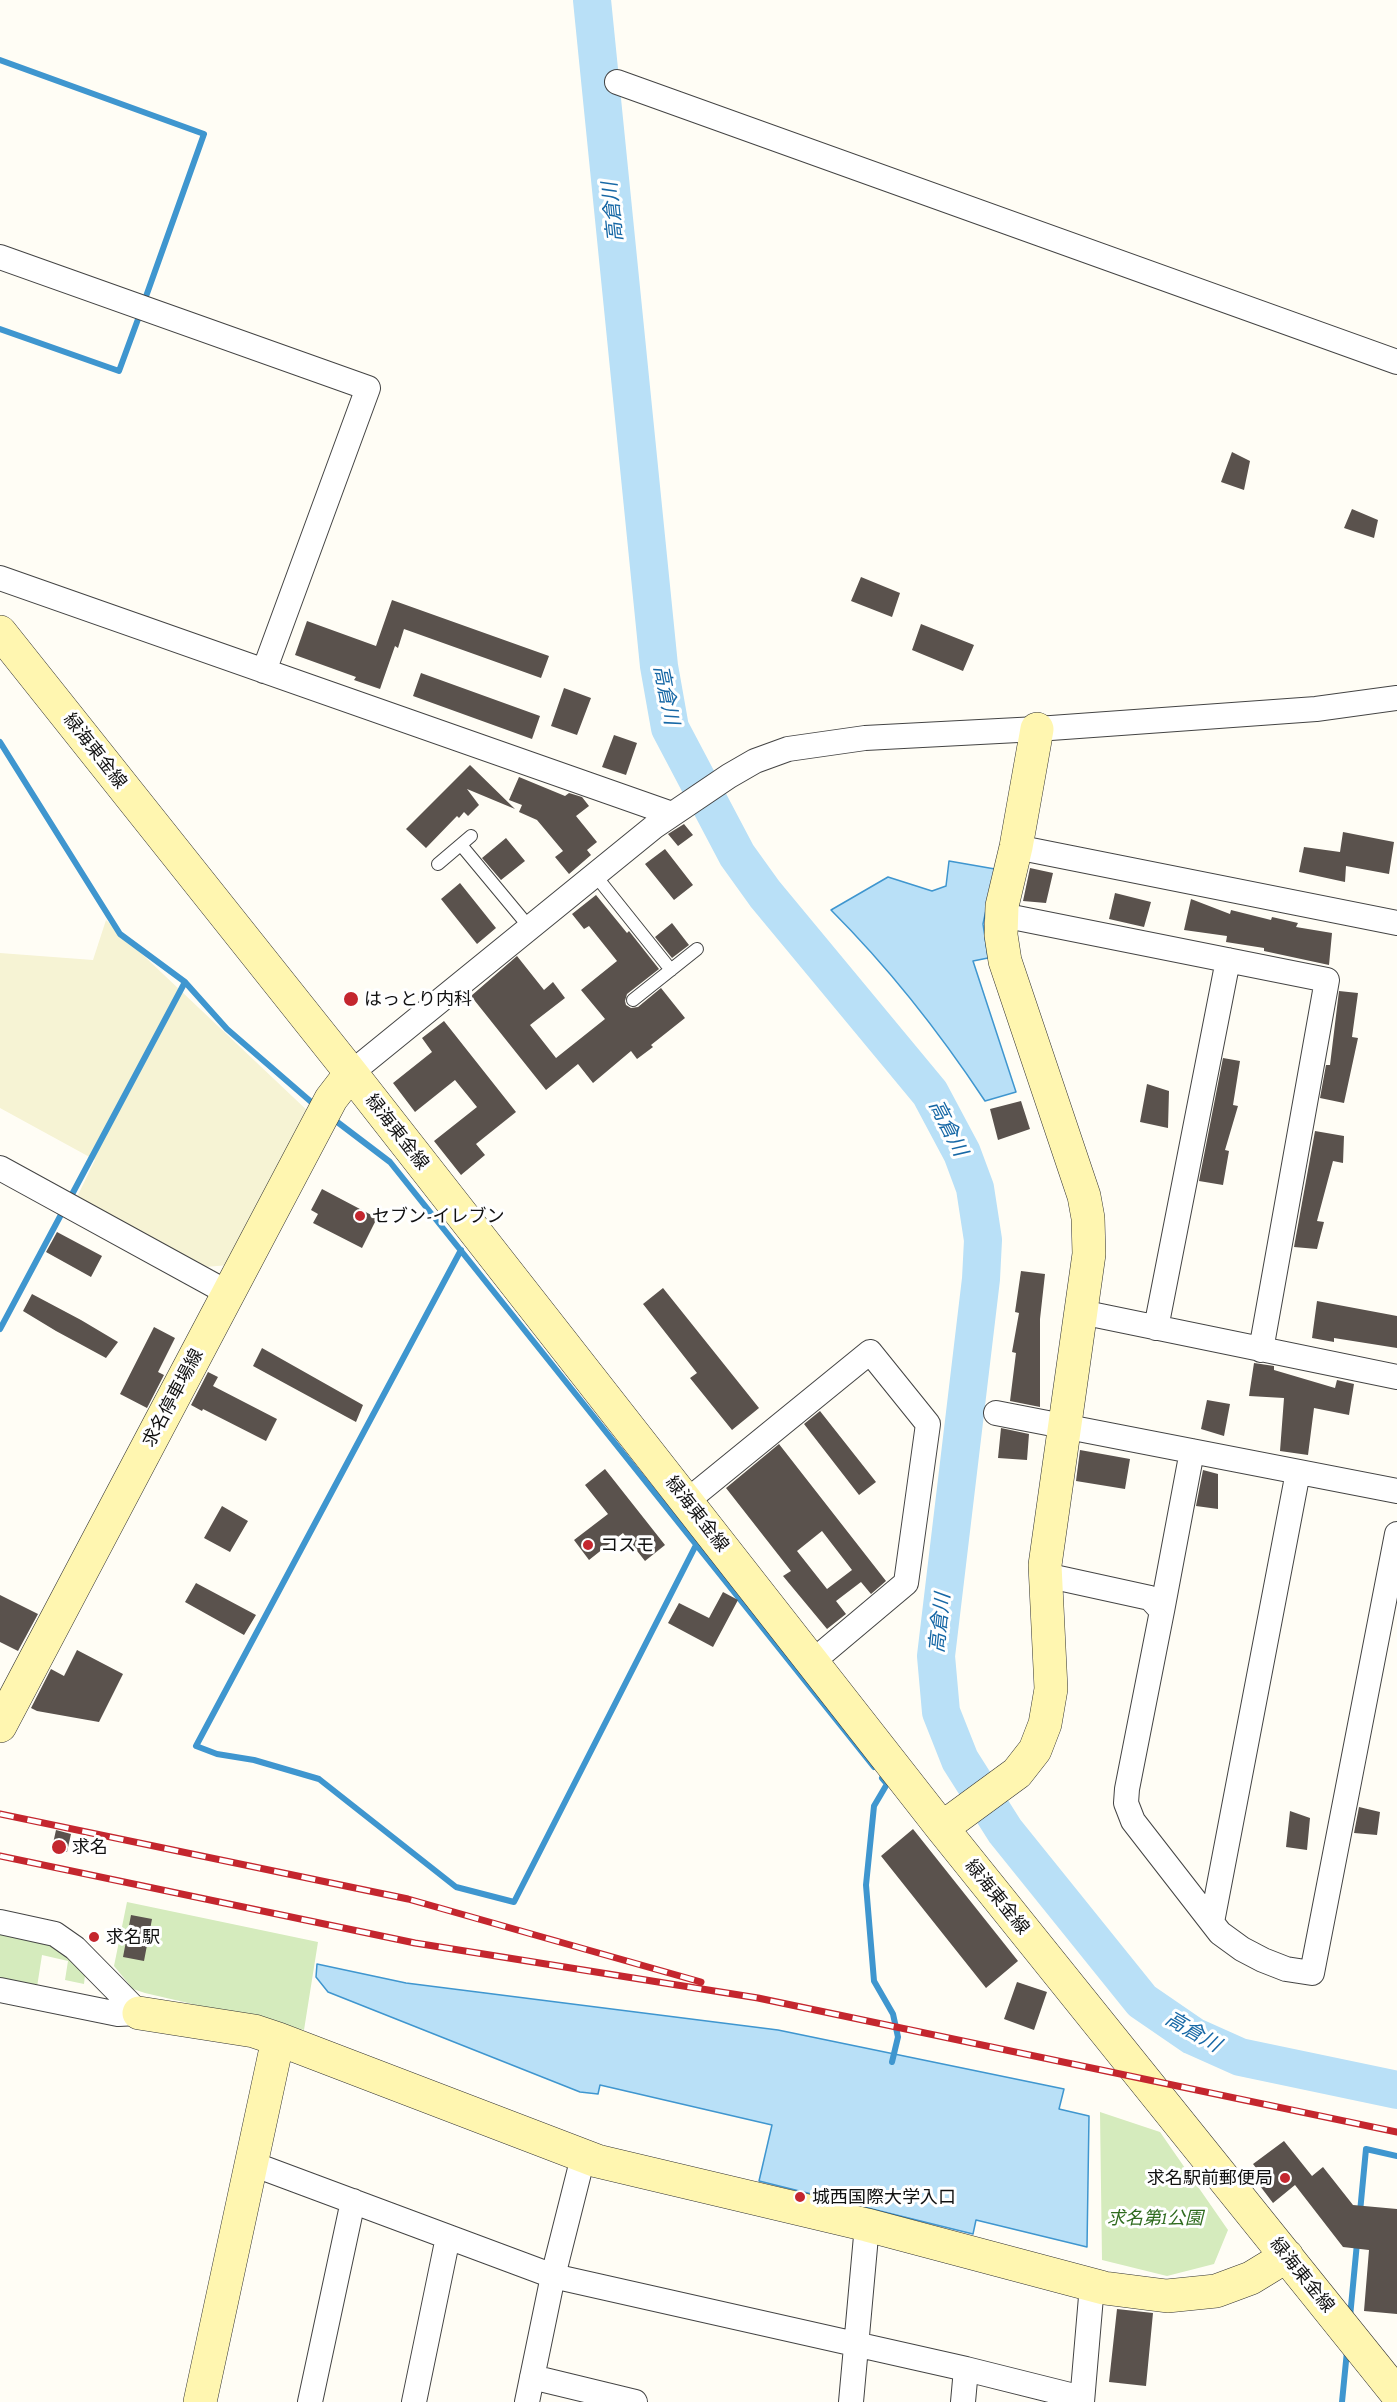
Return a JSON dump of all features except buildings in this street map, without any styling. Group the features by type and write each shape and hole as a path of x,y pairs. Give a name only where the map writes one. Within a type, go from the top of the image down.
{"main road":[{"name":"緑海東金線","path":"5,649 351,1073 812,1662 951,1821 1287,2256 1397,2394"},
{"path":"951,1821 1017,1773 1035,1750 1045,1724 1050,1689 1045,1575 1089,1254 1084,1196 1005,961 1002,915 1037,729"},
{"name":"求名停車場線","path":"3,1713 331,1099 351,1073"},
{"path":"139,2013 254,2031 583,2157 867,2224 1092,2285 1167,2296 1216,2290 1251,2278 1287,2256"},
{"path":"200,2402 278,2039"}],"street":[{"path":"617,82 1397,362"},
{"path":"0,257 368,388 264,671"},
{"path":"0,578 672,814"},
{"path":"351,1073 672,814 755,761 788,749 865,738 1037,729 1316,709 1397,698"},
{"path":"1016,847 1397,923"},
{"path":"1002,915 1327,980 1260,1350"},
{"path":"1156,1328 1228,960"},
{"path":"0,1168 228,1293"},
{"path":"1081,1312 1397,1377"},
{"path":"687,1501 870,1352 928,1424 906,1583 812,1662"},
{"path":"996,1413 1397,1491"},
{"path":"1192,1451 1126,1803 1133,1821 1220,1933 1242,1949 1286,1969 1312,1973 1397,1534"},
{"path":"1212,1922 1298,1472"},
{"path":"1045,1575 1150,1598 1162,1611"},
{"path":"0,1922 55,1934 75,1948 139,2013"},
{"path":"0,1990 118,2014 139,2013"},
{"path":"527,2402 553,2276 583,2157"},
{"path":"250,2163 553,2276 966,2369 1082,2400 1092,2285"},
{"path":"310,2402 353,2201"},
{"path":"851,2402 867,2224"},
{"path":"414,2402 448,2237"},
{"path":"963,2402 966,2369"},
{"path":"532,2376 635,2402"}],"lane":[{"path":"438,864 471,836"},
{"path":"461,845 530,928"},
{"path":"595,875 671,970"},
{"path":"633,1000 697,949"}],"shaded area":[{"path":"106,920 312,1115 230,1265 205,1267 76,1199 95,1160 0,1108 0,953 93,960"}],"green space":[{"path":"127,1902 318,1942 304,2030 133,1989 114,1966"},
{"path":"0,1928 58,1946 85,1975 84,1984 65,1980 68,1961 42,1955 37,1987 0,1979"},
{"name":"求名第1公園","path":"1100,2112 1160,2132 1228,2230 1214,2264 1167,2276 1102,2260"}],"water":[{"path":"949,861 995,869 983,924 988,958 973,961 1016,1092 985,1101 913,1002 831,910 888,877 932,891 946,886"},
{"path":"317,1964 406,1983 778,2030 1064,2089 1059,2109 1089,2116 1087,2247 976,2220 973,2234 759,2181 772,2125 600,2085 598,2094 580,2092 328,1992 316,1977"}],"waterway":[{"name":"高倉川","path":"592,0 659,666 670,728 737,855 765,894 930,1093 962,1153 975,1188 983,1240 981,1279 936,1656 941,1712 960,1760 1005,1831 1142,2001 1193,2036 1240,2057 1397,2090"},
{"path":"0,60 204,134 144,302"},
{"path":"0,329 119,371 141,311"},
{"path":"0,742 120,934 185,982"},
{"path":"69,1200 185,982 227,1029 317,1107"},
{"path":"332,1118 390,1162 874,1767"},
{"path":"0,1329 64,1209"},
{"path":"461,1250 196,1746 217,1754 254,1760 319,1779 456,1887 514,1902 696,1545"},
{"path":"882,1778 887,1784 874,1806 866,1885 874,1981 893,2014 898,2037 892,2062"},
{"path":"1360,2212 1366,2149 1397,2156"},
{"path":"1350,2317 1357,2243"},
{"path":"1342,2402 1347,2351"}],"railway":[{"path":"0,1814 408,1899 701,1982"},
{"path":"0,1856 415,1943 758,1998 1397,2132"}],"place":[{"name":"はっとり内科","path":"351,999"},
{"name":"セブン-イレブン","path":"360,1216"},
{"name":"コスモ","path":"588,1545"},
{"name":"求名","path":"59,1847"},
{"name":"求名駅","path":"94,1937"},
{"name":"求名駅前郵便局","path":"1285,2178"},
{"name":"城西国際大学入口","path":"800,2197"}]}
